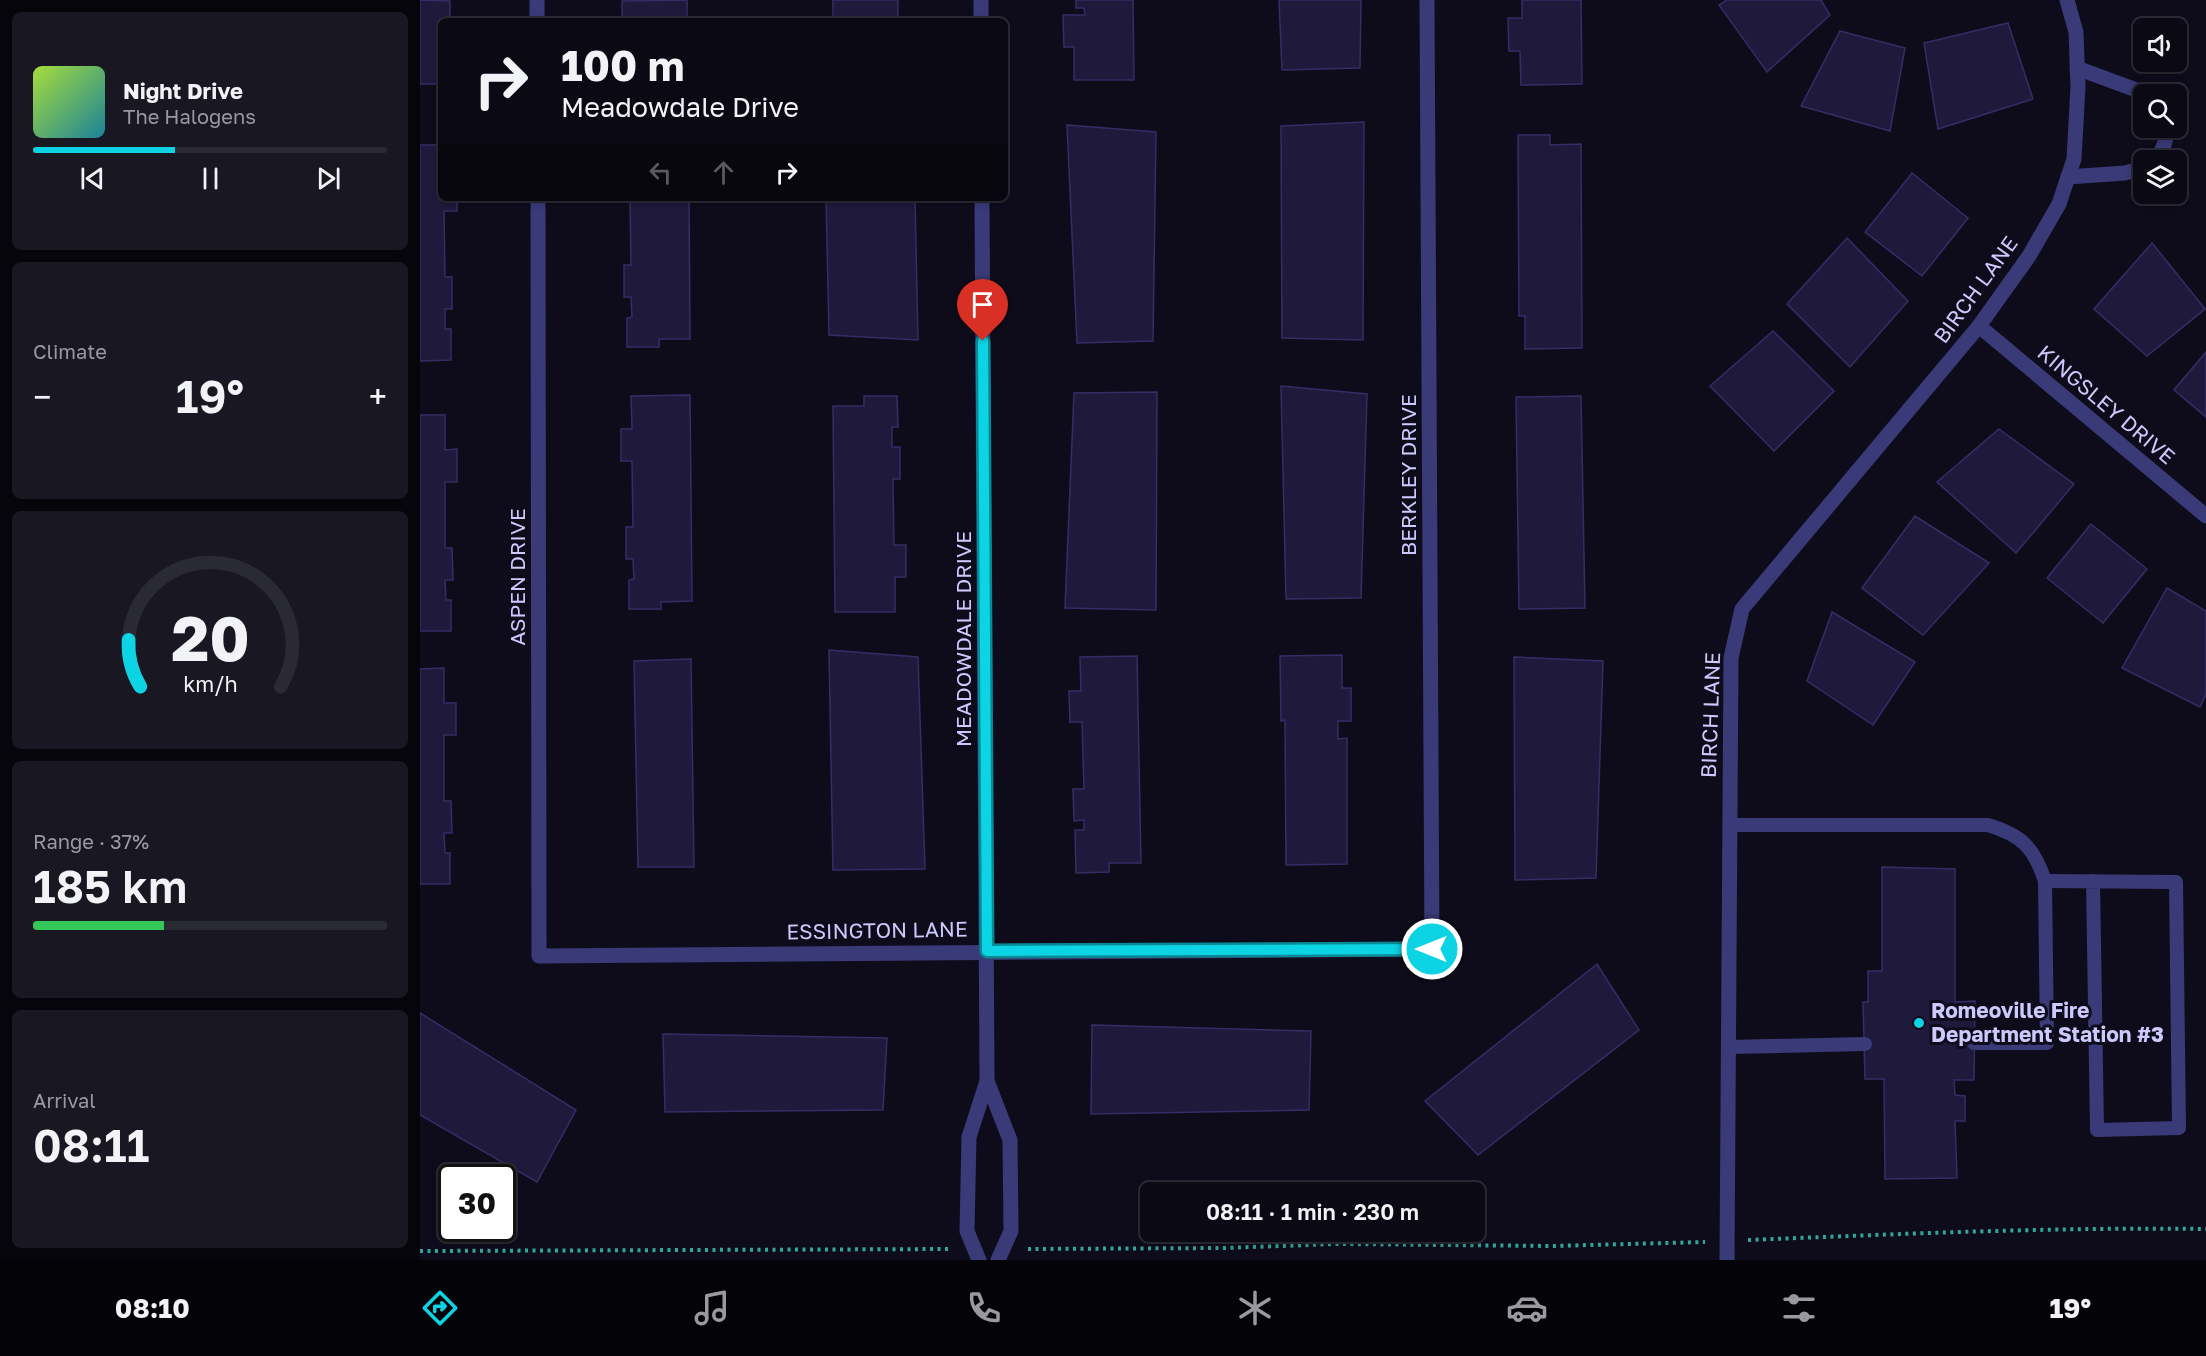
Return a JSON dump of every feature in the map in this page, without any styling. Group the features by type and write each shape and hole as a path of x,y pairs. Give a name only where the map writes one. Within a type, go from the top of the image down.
{"street":[{"path":"537,0 537,18"},
{"path":"981,0 981,18"},
{"name":"BERKLEY DRIVE","path":"1427,0 1432,949"},
{"name":"BIRCH LANE","path":"1727,1260 1731,658 1742,609 1979,326 2029,256 2059,204 2073,159 2077,68 2076,32 2067,0"},
{"path":"2077,68 2133,89"},
{"path":"2068,177 2133,171"},
{"name":"ASPEN DRIVE","path":"538,201 539,956"},
{"name":"MEADOWDALE DRIVE","path":"977,1255 967,1231 969,1137 987,1081 982,201"},
{"name":"KINGSLEY DRIVE","path":"1979,326 2206,516"},
{"name":"ESSINGTON LANE","path":"539,956 1432,949"},
{"name":"MEADOWDALE DRIVE","path":"987,1081 1010,1140 1011,1231 1000,1255"}],"lane":[{"path":"1730,825 1988,825 2008,831 2026,843 2038,861 2045,881 2047,1043 1974,1044"},
{"path":"2045,881 2092,881 2176,882 2179,1128 2097,1130 2092,881"},
{"path":"1729,1047 1864,1044"}],"path":[{"path":"1000,1255 1338,1244 1552,1246 1975,1230 2206,1229"},
{"path":"420,1251 977,1255"}],"building":[{"path":"420,0 450,1 450,18 438,18 438,84 420,84"},
{"path":"687,0 687,18 622,18 622,1"},
{"path":"833,0 898,0 898,18 833,18"},
{"path":"1076,0 1133,0 1134,80 1074,80 1074,47 1064,47 1063,15 1085,15 1084,8 1076,8"},
{"path":"1279,0 1361,0 1360,68 1282,70"},
{"path":"1522,0 1581,0 1582,84 1521,85 1520,51 1509,51 1508,18 1522,18"},
{"path":"1727,0 1821,0 1830,15 1767,72 1719,5"},
{"path":"2008,23 2033,99 1938,129 1924,43"},
{"path":"1840,31 1905,48 1890,131 1801,106"},
{"path":"1364,122 1363,340 1282,338 1281,126"},
{"path":"1067,125 1156,132 1153,341 1077,343"},
{"path":"1518,135 1550,135 1550,145 1581,144 1582,348 1525,349 1525,316 1519,316"},
{"path":"420,145 438,145 438,201 457,201 457,211 444,211 445,277 452,277 452,309 445,309 445,329 451,329 451,360 420,361"},
{"path":"1912,173 1968,218 1922,276 1865,232"},
{"path":"630,201 689,201 690,339 659,339 659,347 627,347 627,318 632,317 631,297 624,297 624,265 631,265"},
{"path":"826,201 915,201 918,340 829,335"},
{"path":"1847,238 1908,301 1850,367 1787,304"},
{"path":"2152,243 2205,309 2147,356 2094,309"},
{"path":"1773,331 1834,391 1774,451 1710,386"},
{"path":"2206,352 2206,417 2174,390"},
{"path":"1281,386 1367,394 1361,598 1286,599"},
{"path":"1157,392 1156,610 1065,608 1074,393"},
{"path":"690,395 692,601 661,602 661,609 629,609 629,580 634,579 633,559 626,559 626,527 633,527 632,461 621,461 621,429 632,429 631,396"},
{"path":"864,396 897,396 898,427 892,427 892,447 900,447 900,479 893,479 894,545 906,545 906,577 895,577 895,612 835,612 833,406 864,406"},
{"path":"1581,396 1585,608 1519,609 1516,397"},
{"path":"420,415 445,415 445,450 457,449 457,482 445,482 445,548 452,548 453,580 445,580 446,600 451,600 451,631 420,631"},
{"path":"1999,429 2074,484 2016,553 1937,482"},
{"path":"1915,516 1989,563 1923,635 1862,588"},
{"path":"2091,524 2147,569 2103,623 2047,578"},
{"path":"2167,588 2206,611 2206,694 2200,707 2122,668"},
{"path":"1832,612 1915,662 1873,725 1807,681"},
{"path":"829,650 918,657 925,869 833,870"},
{"path":"1342,655 1342,688 1351,688 1351,721 1338,721 1338,739 1347,738 1347,864 1286,865 1285,720 1281,721 1280,656"},
{"path":"1137,656 1141,863 1109,863 1109,872 1076,873 1075,830 1084,830 1084,820 1074,821 1073,789 1084,789 1082,722 1070,722 1069,691 1081,691 1080,657"},
{"path":"1514,657 1603,661 1596,878 1515,880"},
{"path":"691,659 694,867 638,867 634,661"},
{"path":"444,668 444,703 456,703 456,735 444,735 444,801 451,801 452,833 444,833 445,853 450,853 450,884 420,884 420,669"},
{"name":"Romeoville Fire Department Station #3","path":"1882,867 1955,869 1955,1002 1975,1001 1974,1080 1954,1080 1955,1095 1965,1096 1965,1121 1955,1121 1957,1178 1885,1179 1884,1079 1865,1079 1863,1002 1868,1002 1868,971 1882,971"},
{"path":"1597,964 1639,1030 1478,1155 1425,1101"},
{"path":"420,1013 576,1110 537,1182 516,1170 516,1164 506,1164 420,1115"},
{"path":"1092,1025 1311,1031 1309,1110 1091,1114"},
{"path":"663,1034 887,1038 883,1110 665,1112"}],"place":[{"name":"Romeoville Fire Department Station #3","path":"1919,1023"}],"route":[{"path":"983,341 987,951 1432,949"}]}
